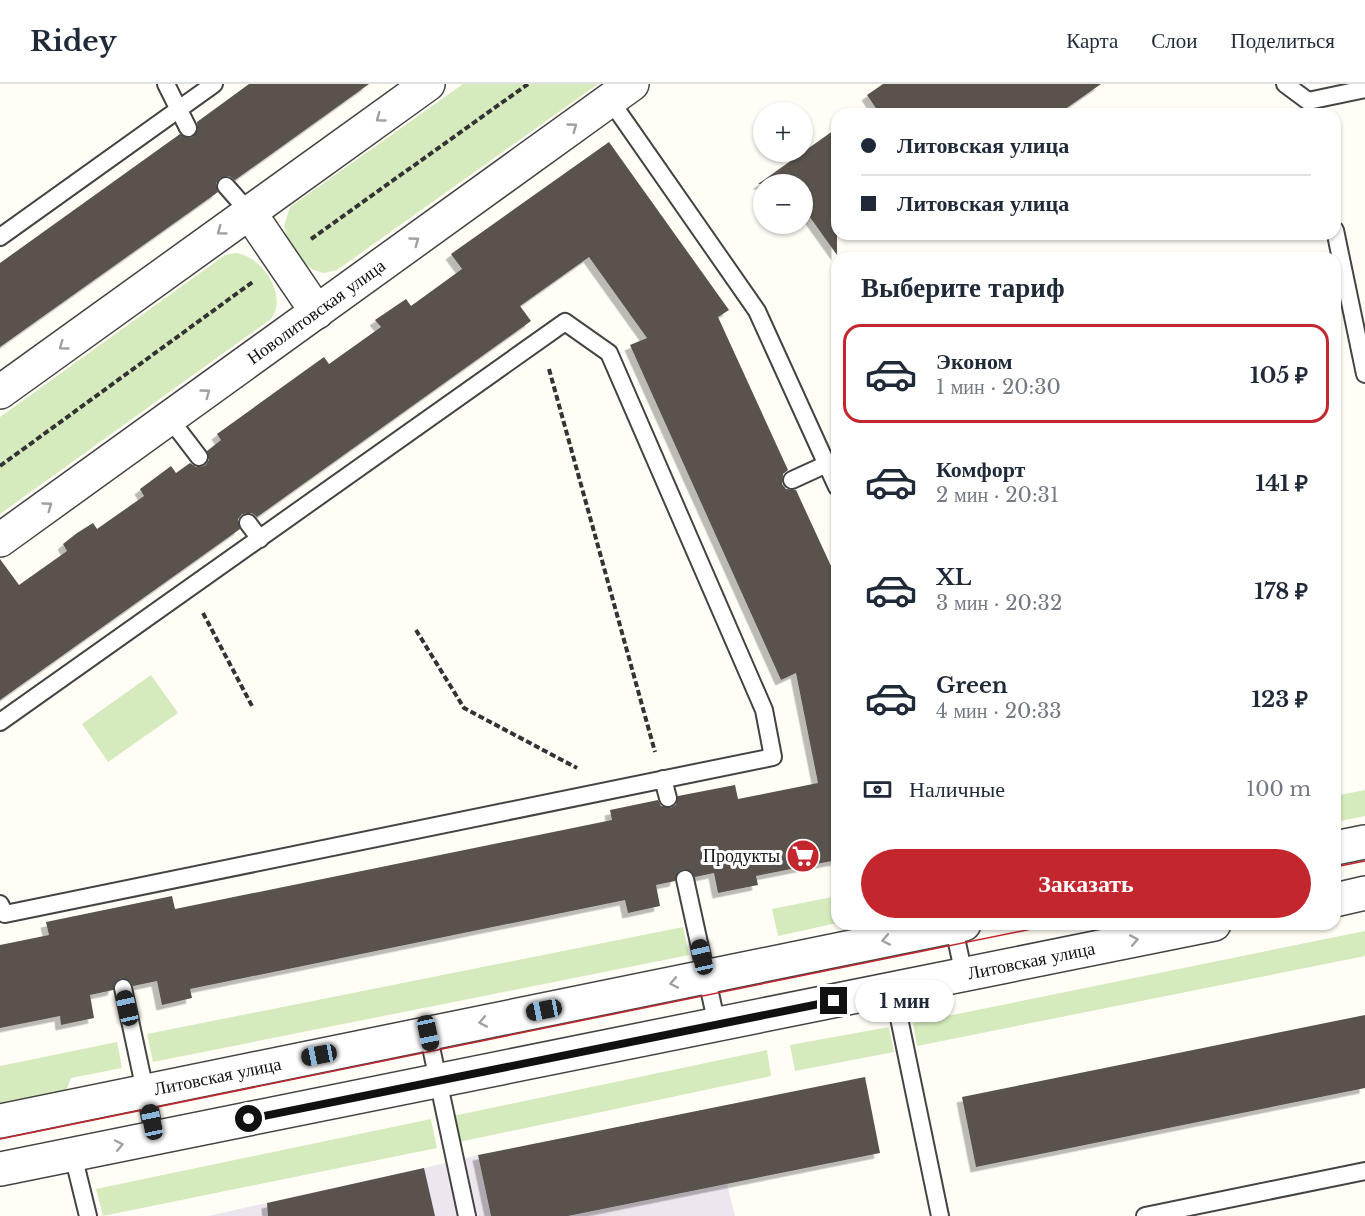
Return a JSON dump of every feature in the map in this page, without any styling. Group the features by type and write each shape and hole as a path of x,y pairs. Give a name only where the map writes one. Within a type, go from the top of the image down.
{"street":[{"path":"0,392 428,84"},
{"name":"Новолитовская улица","path":"0,540 621,92"},
{"path":"249,212 317,312"},
{"path":"1341,847 1365,842"},
{"path":"1341,899 1365,894"},
{"name":"Литовская улица","path":"0,1121 933,930"},
{"name":"Литовская улица","path":"0,1169 1185,930"}],"lane":[{"path":"166,84 188,128"},
{"path":"0,237 214,84"},
{"path":"1285,84 1310,108 1365,89"},
{"path":"621,92 757,311 831,473"},
{"path":"226,186 249,212"},
{"path":"1341,259 1365,374"},
{"path":"0,722 565,322 609,353 764,710 773,757 5,914 0,904"},
{"path":"170,419 199,457"},
{"path":"792,480 827,464"},
{"path":"248,523 260,539"},
{"path":"663,779 668,798"},
{"path":"685,879 717,1025"},
{"path":"958,930 964,975"},
{"path":"123,988 155,1137"},
{"path":"893,989 940,1216"},
{"path":"428,1033 467,1216"},
{"path":"73,1155 88,1216"},
{"path":"1145,1216 1365,1171"}],"path":[{"path":"306,243 528,84"},
{"path":"0,466 255,280"},
{"path":"541,340 663,779"},
{"path":"190,588 252,706"},
{"path":"416,630 464,708 615,788"}],"shaded area":[{"path":"478,1155 491,1216 208,1216 424,1168"},
{"path":"727,1184 735,1216 568,1216"}],"green space":[{"path":"463,84 598,84 337,270 324,273 313,270 287,237 284,226 290,207"},
{"path":"235,253 245,255 254,261 270,278 277,299 276,309 271,319 0,514 0,417 225,255"},
{"path":"151,675 178,713 108,762 82,724"},
{"path":"1365,790 1365,816 1341,821 1341,795"},
{"path":"831,897 831,924 778,936 772,909"},
{"path":"683,927 689,955 153,1062 147,1034"},
{"path":"1365,931 1365,956 917,1046 913,1023"},
{"path":"889,1027 894,1052 795,1071 790,1045"},
{"path":"117,1042 122,1068 71,1078 66,1091 0,1105 0,1066"},
{"path":"767,1050 771,1076 459,1142 453,1116"},
{"path":"431,1119 437,1148 103,1216 96,1189"}],"building":[{"path":"249,84 369,84 235,180 229,176 220,178 216,183 218,192 0,347 0,263 180,134 187,138 193,137 198,129 197,122"},
{"path":"883,84 1101,84 1067,108 876,108 867,95"},
{"path":"831,132 831,240 837,240 837,252 813,221 813,174 772,174 789,162 813,162 813,145"},
{"path":"609,142 729,310 718,317 788,470 783,474 782,484 786,489 796,490 831,566 831,861 756,876 758,885 718,893 714,873 695,877 692,872 683,869 678,872 675,881 656,885 660,906 628,913 625,900 190,989 192,998 162,1005 157,981 133,986 130,981 121,978 116,981 113,990 90,995 94,1018 61,1025 60,1016 0,1028 0,945 49,935 46,922 172,896 175,909 612,820 610,810 658,800 661,806 670,808 676,805 678,796 735,785 738,799 818,783 796,673 781,680 630,345 647,338 589,257 520,306 531,321 257,517 252,513 242,514 238,519 240,529 0,700 0,559 19,585 67,551 63,544 77,533 93,523 97,529 144,496 140,489 171,466 176,473 190,463 196,467 205,466 209,460 207,451 221,440 217,434 324,357 329,364 381,327 375,320 406,299 411,306 462,269 451,254"},
{"path":"1365,1015 1365,1088 976,1167 962,1097"},
{"path":"865,1077 880,1153 568,1216 491,1216 478,1155"},
{"path":"424,1168 435,1216 268,1216 267,1203"}],"tram line":[{"path":"1341,866 1365,861"},
{"path":"0,1139 1027,930"}],"place":[{"name":"Продукты","path":"803,856"}],"route":[{"path":"249,1119 834,1001"}]}
